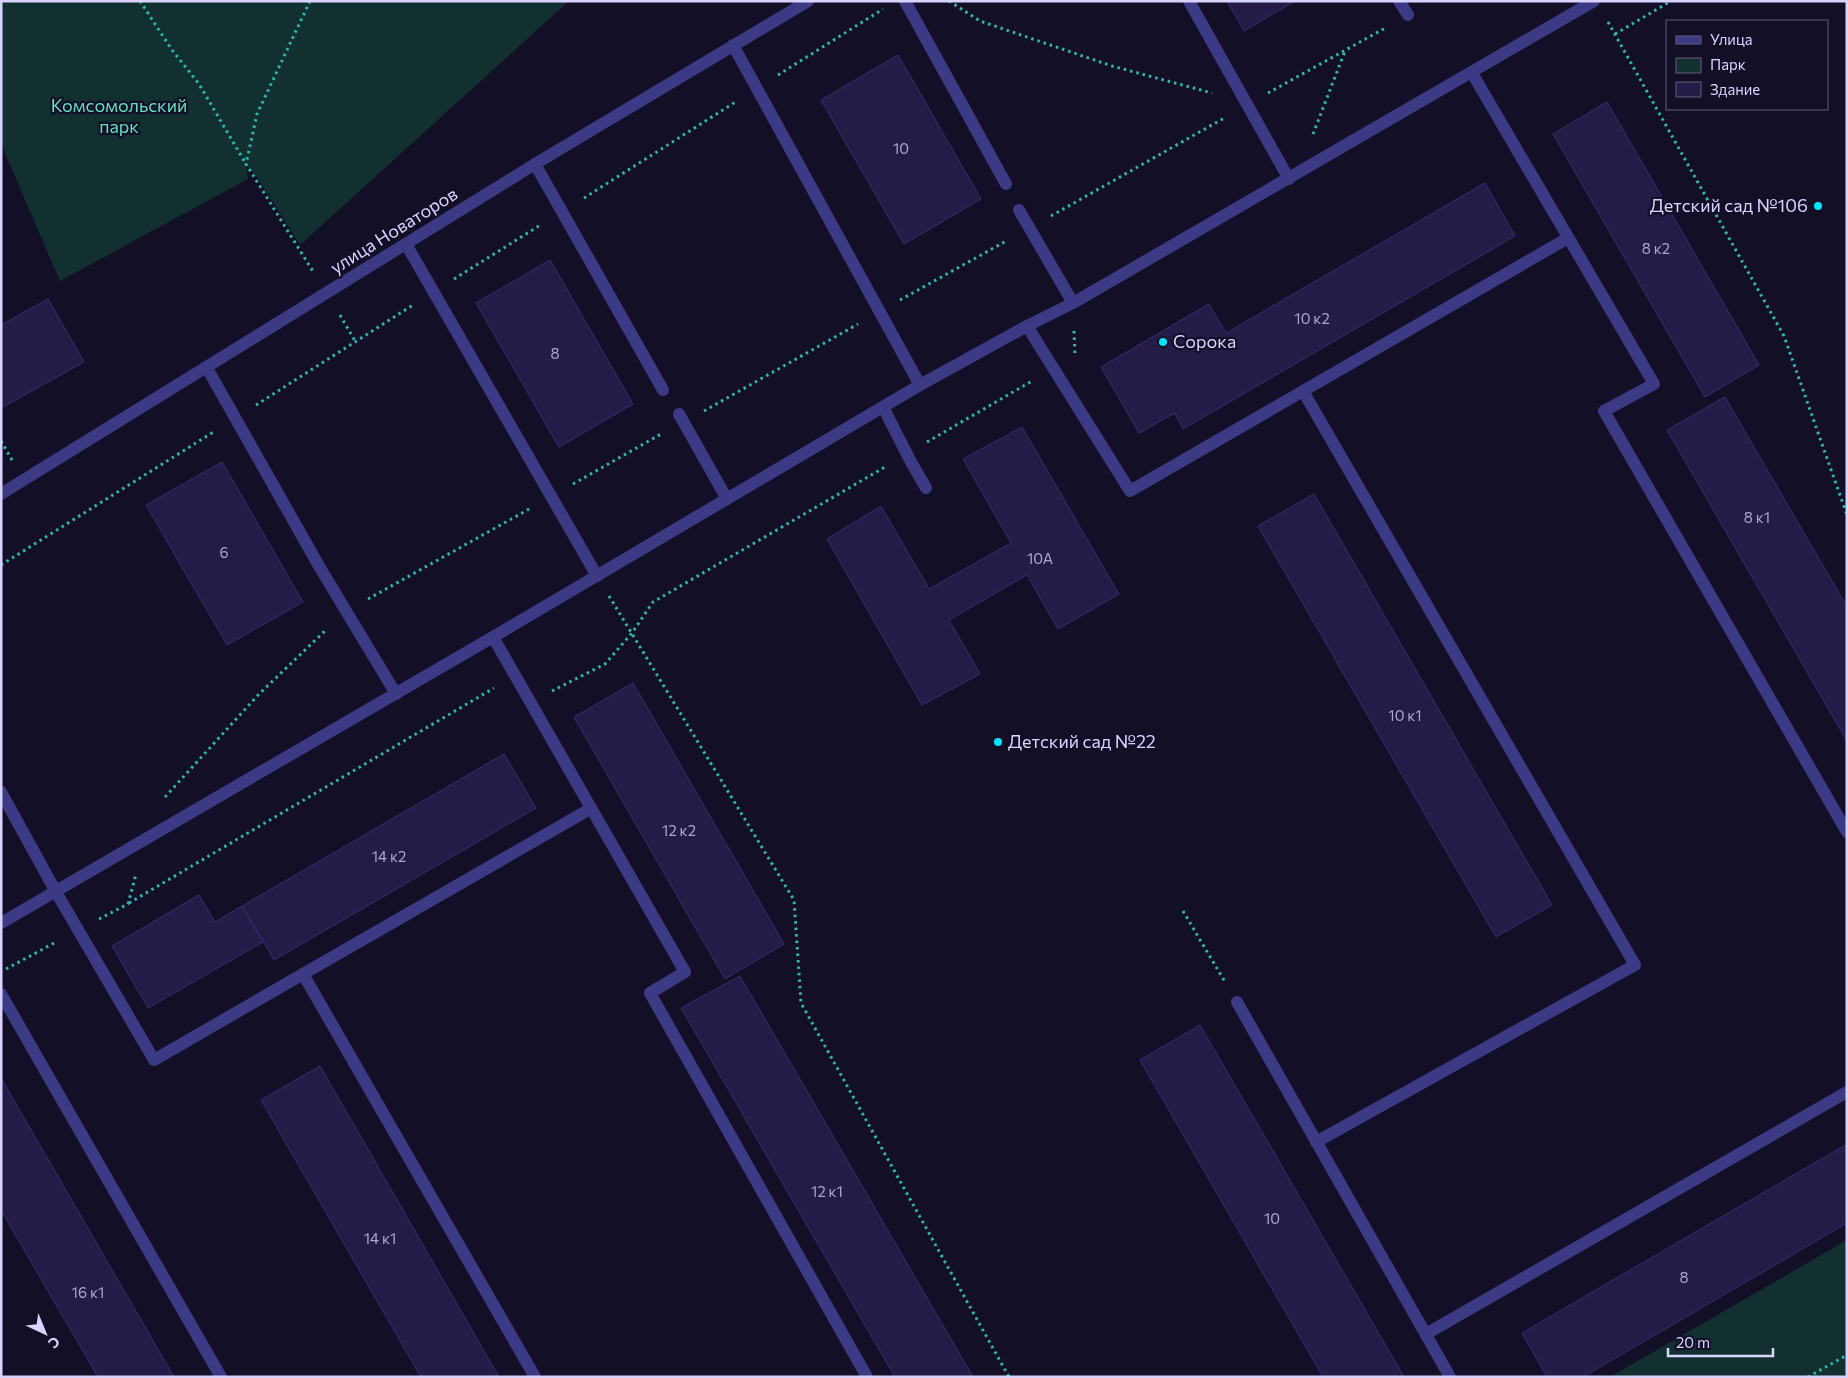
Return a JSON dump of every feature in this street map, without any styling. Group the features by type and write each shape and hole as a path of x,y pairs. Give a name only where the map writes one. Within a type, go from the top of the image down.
{"street":[{"name":"улица Новаторов","path":"1,494 535,164 808,1"},
{"path":"905,1 1006,184"},
{"path":"1189,1 1248,105 1294,176"},
{"path":"1399,1 1408,15"},
{"path":"1,923 396,694 920,385 1073,303 1594,1"},
{"path":"733,45 920,385"},
{"path":"1472,73 1654,384 1604,411 1847,832"},
{"path":"535,164 663,390"},
{"path":"1019,210 1073,303"},
{"path":"1027,326 1130,491 1568,238"},
{"path":"406,244 597,576"},
{"path":"207,368 319,566 396,694"},
{"path":"1303,392 1635,965 1316,1142"},
{"path":"883,407 906,454 926,488"},
{"path":"679,414 727,499"},
{"path":"492,637 685,972 650,993 867,1377"},
{"path":"1,792 56,892 154,1060 590,809"},
{"path":"303,974 535,1377"},
{"path":"1,994 221,1377"},
{"path":"1237,1002 1450,1377"},
{"path":"1426,1334 1847,1092"}],"path":[{"path":"140,1 172,50 199,84 246,164 356,341"},
{"path":"246,164 257,114 310,1"},
{"path":"950,1 980,21 1112,66 1216,94 1248,105"},
{"path":"1615,34 1671,1"},
{"path":"1606,18 1784,336 1847,515"},
{"path":"1294,176 1345,50"},
{"path":"128,904 514,676 544,695 605,664 632,633 653,602 1075,356 1073,303"},
{"path":"597,576 794,900 801,1004 1009,1377"},
{"path":"1183,911 1237,1002"},
{"path":"1808,1377 1847,1355"}],"green space":[{"name":"Комсомольский парк","path":"1,1 569,1 300,245 257,177 246,165 248,179 60,281 1,144"},
{"path":"1847,1240 1847,1377 1610,1377"}],"building":[{"path":"1227,1 1295,1 1244,31"},
{"path":"898,55 981,199 904,244 821,100"},
{"path":"1607,102 1759,365 1705,397 1553,134"},
{"path":"1485,183 1515,236 1183,429 1175,413 1139,433 1101,367 1209,304 1226,333"},
{"path":"550,260 633,404 559,447 476,303"},
{"path":"48,299 84,362 1,408 1,325"},
{"path":"1725,397 1847,607 1847,741 1667,430"},
{"path":"1022,427 1119,594 1058,629 1027,575 949,620 980,674 922,705 827,539 881,506 929,589 1011,543 963,459"},
{"path":"222,462 303,602 227,645 146,505"},
{"path":"1314,494 1552,905 1496,937 1258,526"},
{"path":"633,683 784,944 725,979 574,717"},
{"path":"504,754 536,808 274,960 242,906"},
{"path":"199,895 215,922 242,906 263,942 148,1008 112,946"},
{"path":"740,976 973,1377 895,1377 681,1008"},
{"path":"1200,1025 1404,1377 1323,1377 1140,1060"},
{"path":"320,1066 499,1377 421,1377 261,1100"},
{"path":"1,1078 174,1377 98,1377 1,1210"},
{"path":"1847,1144 1847,1223 1583,1377 1547,1377 1522,1333"}],"place":[{"name":"Детский сад №106","path":"1818,206"},
{"name":"Сорока","path":"1163,342"},
{"name":"Детский сад №22","path":"998,742"}]}
